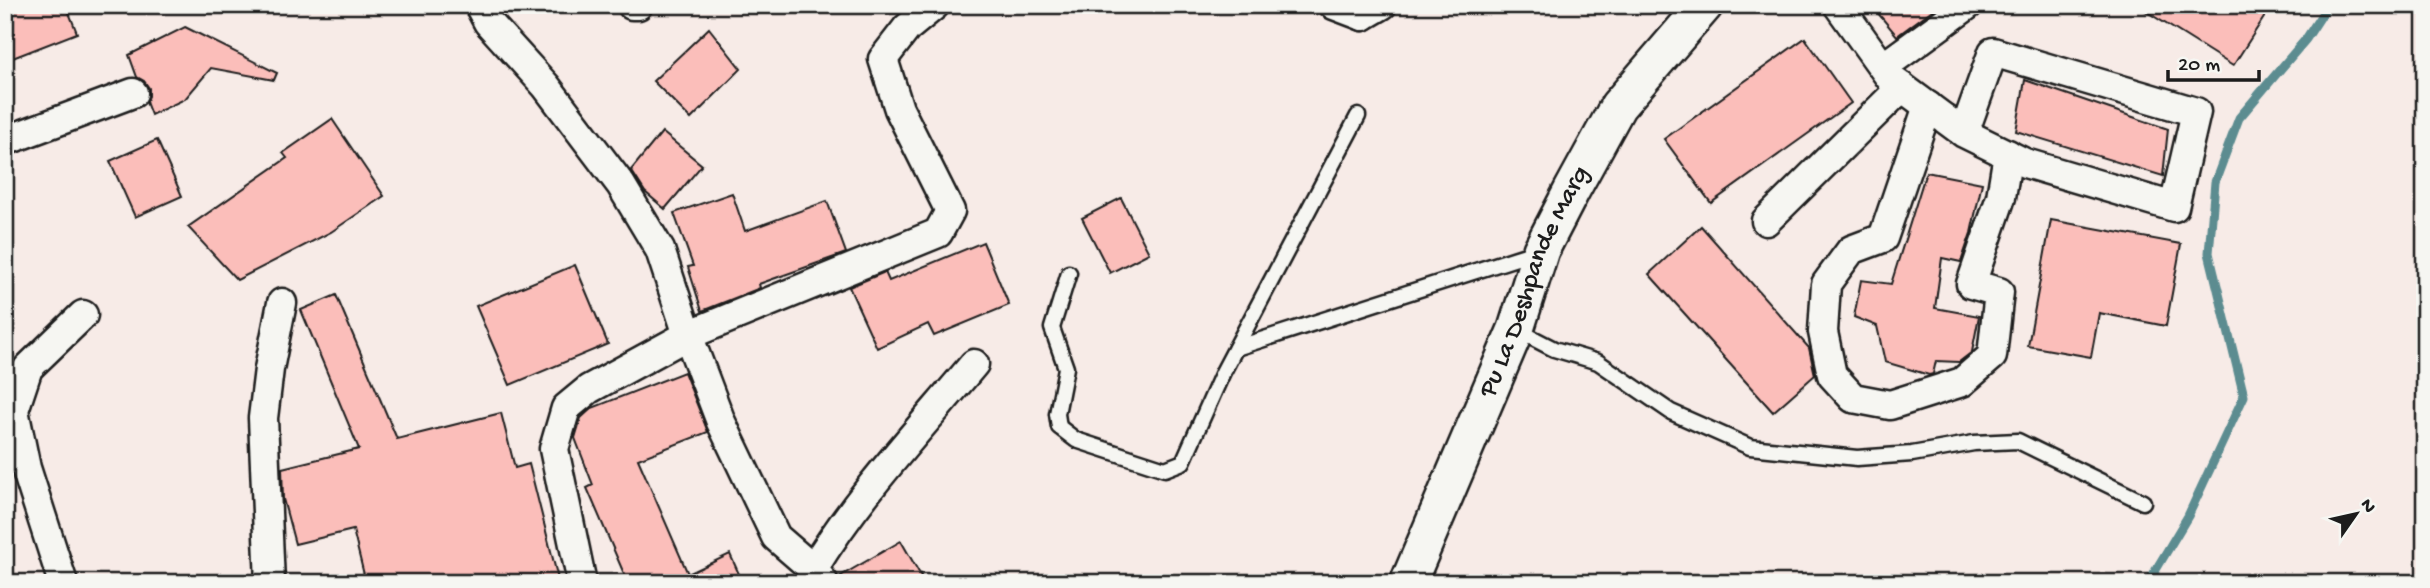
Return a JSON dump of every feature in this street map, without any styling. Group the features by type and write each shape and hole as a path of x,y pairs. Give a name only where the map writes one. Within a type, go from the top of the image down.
{"street":[{"path":"479,5 488,22 546,86 621,185 660,250 721,422 776,537 818,576 831,539 974,364"},
{"path":"632,5 638,5"},
{"path":"582,583 554,449 566,408 589,388 688,335 938,233 950,211 899,109 883,59 907,28 935,5"},
{"path":"1334,5 1370,9"},
{"name":"Pu La Deshpande Marg","path":"1408,583 1516,329 1541,250 1618,106 1706,5"},
{"path":"1838,5 1893,77 1964,133 2025,163 2174,207 2196,112 1993,52 1964,133"},
{"path":"1766,221 1893,77 1968,5"},
{"path":"5,141 132,93"},
{"path":"1928,106 1883,237 1851,250 1826,284 1823,332 1832,375 1853,398 1890,405 1962,382 1992,356 1999,292 1971,284 2001,197 2008,154"},
{"path":"270,583 263,418 282,303"},
{"path":"62,583 26,468 13,410 28,368 83,315"}],"lane":[{"path":"1069,273 1052,328 1066,368 1057,414 1059,427 1076,440 1165,469 1183,462 1236,348 1358,116"},
{"path":"1236,348 1541,250"},
{"path":"1516,329 1554,349 1598,362 1671,412 1750,447 1857,458 1912,454 1974,443 2018,441 2143,502"}],"building":[{"path":"5,5 66,5 77,33 5,61"},
{"path":"1871,5 1939,5 1897,36"},
{"path":"2136,5 2272,5 2233,66"},
{"path":"185,27 277,73 274,80 211,68 185,99 151,115 146,102 149,88 137,77 129,55"},
{"path":"709,28 741,69 691,119 653,81"},
{"path":"1805,38 1851,103 1711,203 1664,139"},
{"path":"2025,80 2168,129 2163,176 2016,131"},
{"path":"332,119 384,196 331,232 237,280 188,227 287,158 283,153"},
{"path":"662,132 702,165 665,209 645,192 631,170"},
{"path":"157,140 182,196 135,217 110,161"},
{"path":"1926,172 1982,183 1971,233 1961,262 1942,258 1935,308 1979,316 1972,352 1959,362 1936,361 1933,374 1929,375 1885,362 1877,326 1854,317 1861,280 1891,284"},
{"path":"732,193 745,231 827,201 846,253 759,284 760,288 702,311 688,267 693,266 674,213"},
{"path":"1121,198 1149,253 1110,273 1082,218"},
{"path":"2051,220 2181,244 2166,326 2099,313 2091,357 2028,346"},
{"path":"1701,226 1809,348 1815,375 1773,412 1649,274"},
{"path":"983,242 1009,305 934,336 928,324 877,348 849,287 885,272 889,281"},
{"path":"575,265 608,344 510,385 476,306"},
{"path":"336,295 397,439 501,413 515,468 529,464 559,583 366,583 353,530 295,544 283,499 282,468 359,449 301,310"},
{"path":"684,372 708,432 638,459 688,574 730,554 743,583 628,583 587,488 593,485 575,438 581,418 592,408"},
{"path":"901,541 925,583 840,583 839,577"}],"waterway":[{"path":"2148,583 2188,516 2244,396 2209,253 2215,182 2239,118 2306,39 2328,5"}]}
